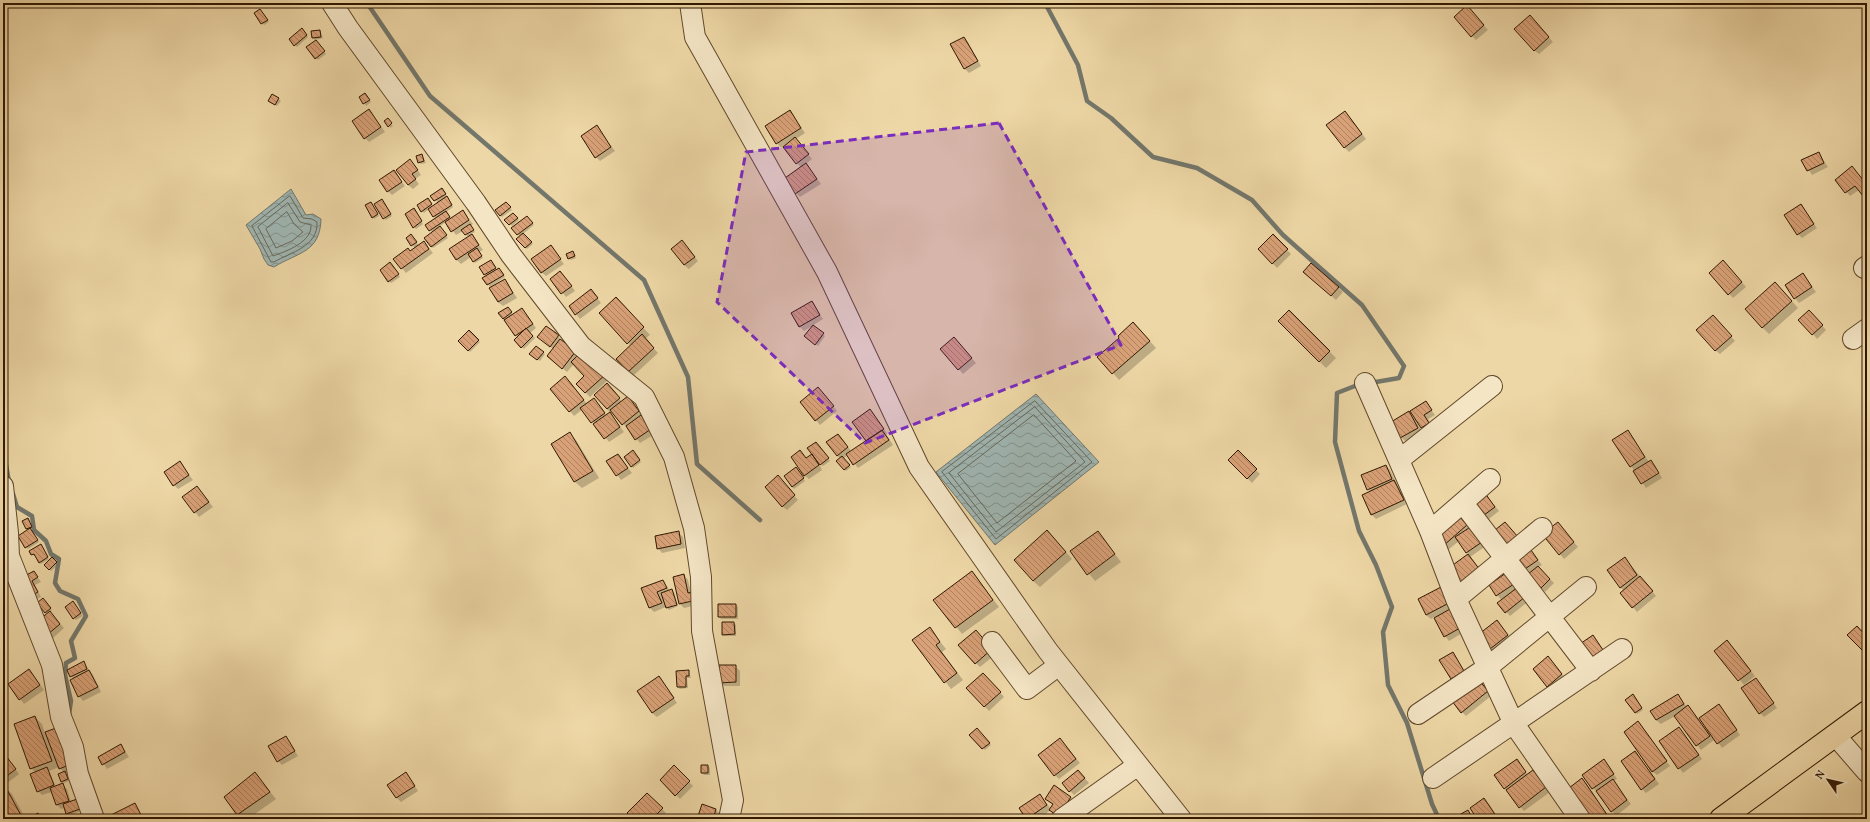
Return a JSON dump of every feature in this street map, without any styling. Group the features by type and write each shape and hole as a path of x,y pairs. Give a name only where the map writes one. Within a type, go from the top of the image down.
{"highway":[{"path":"1721,819 1867,712"}],"street":[{"path":"332,3 348,28 476,203 511,255 582,346 644,396 674,457 694,528 702,577 702,630 734,800 728,819"},
{"path":"690,3 695,37 827,272 919,467 990,578 1181,819"},
{"path":"1365,383 1430,531 1456,599 1514,724 1580,819"},
{"path":"1399,460 1492,386"},
{"path":"1430,531 1490,480"},
{"path":"3,486 9,556 52,664 61,717 72,747 78,774 94,819"},
{"path":"1463,503 1591,671"},
{"path":"1456,599 1542,528"},
{"path":"1418,714 1488,667 1586,587"},
{"path":"992,642 1027,689 1059,664"},
{"path":"1433,778 1622,649"},
{"path":"1835,735 1867,772"},
{"path":"1062,819 1138,765"}],"highlighted area":[{"path":"999,123 1121,345 865,443 717,302 746,152"}],"water":[{"path":"291,189 306,215 313,214 321,219 320,230 317,239 306,250 274,267 268,265 264,259 246,225"},
{"path":"1036,394 1099,462 995,545 936,472"}],"building":[{"path":"265,3 274,3 267,7"},
{"path":"285,3 293,3 287,7"},
{"path":"1467,5 1484,25 1471,37 1454,17"},
{"path":"260,9 268,20 261,24 254,13"},
{"path":"1530,15 1549,37 1534,51 1514,29"},
{"path":"302,28 307,35 294,46 289,39"},
{"path":"320,30 321,37 312,38 311,31"},
{"path":"964,37 978,61 964,69 950,44"},
{"path":"316,40 325,51 315,59 306,47"},
{"path":"365,93 370,100 363,104 359,97"},
{"path":"272,94 279,98 275,105 268,101"},
{"path":"369,109 381,127 364,139 352,121"},
{"path":"790,110 801,128 776,144 765,126"},
{"path":"1345,111 1362,134 1344,148 1326,125"},
{"path":"388,118 392,123 388,127 384,121"},
{"path":"597,125 611,147 595,158 581,136"},
{"path":"795,137 809,154 796,164 783,147"},
{"path":"1819,152 1824,163 1807,171 1801,160"},
{"path":"422,154 424,161 418,163 416,156"},
{"path":"410,159 418,170 412,174 416,179 408,185 396,170"},
{"path":"806,163 817,179 795,194 785,178"},
{"path":"1852,166 1867,185 1867,193 1863,196 1855,186 1845,193 1835,180"},
{"path":"394,170 402,182 387,192 379,180"},
{"path":"442,188 446,194 434,201 430,196"},
{"path":"447,196 452,205 433,217 428,209"},
{"path":"428,198 432,204 421,212 417,205"},
{"path":"382,199 391,214 383,219 374,204"},
{"path":"371,202 378,214 372,218 365,205"},
{"path":"506,202 511,207 500,216 495,210"},
{"path":"1801,204 1814,224 1797,235 1784,215"},
{"path":"414,208 422,221 413,228 405,214"},
{"path":"463,210 469,220 451,232 445,222"},
{"path":"446,211 450,217 429,231 425,225"},
{"path":"513,213 518,218 509,225 504,220"},
{"path":"527,216 533,223 517,235 511,228"},
{"path":"470,224 474,230 465,235 461,230"},
{"path":"440,226 447,235 431,247 424,238"},
{"path":"523,233 532,242 525,248 516,239"},
{"path":"411,234 417,242 411,246 406,238"},
{"path":"472,234 479,245 456,260 449,249"},
{"path":"1273,234 1288,249 1272,264 1258,249"},
{"path":"682,240 695,257 684,265 671,249"},
{"path":"424,241 429,249 401,269 393,259 408,248 410,251"},
{"path":"551,245 561,259 541,273 531,259"},
{"path":"477,248 482,256 473,262 468,254"},
{"path":"573,251 575,256 568,259 566,254"},
{"path":"491,260 496,268 484,275 479,267"},
{"path":"1723,260 1742,282 1728,295 1709,273"},
{"path":"390,262 399,274 388,282 380,270"},
{"path":"1311,263 1339,287 1331,296 1303,272"},
{"path":"499,268 504,275 487,285 482,278"},
{"path":"560,271 572,286 561,294 550,279"},
{"path":"1803,273 1812,287 1794,299 1785,285"},
{"path":"505,279 513,293 498,302 489,288"},
{"path":"1775,282 1792,301 1762,328 1745,309"},
{"path":"591,289 598,298 575,315 569,306"},
{"path":"616,297 644,327 627,344 599,313"},
{"path":"812,301 820,315 799,327 791,313"},
{"path":"508,307 512,312 503,319 498,313"},
{"path":"522,308 533,324 515,336 504,320"},
{"path":"1289,310 1330,351 1319,362 1278,321"},
{"path":"1809,310 1823,325 1812,335 1798,320"},
{"path":"1713,315 1732,336 1715,351 1696,330"},
{"path":"1133,322 1150,341 1112,374 1097,357 1119,338 1118,336"},
{"path":"813,325 824,333 815,345 804,336"},
{"path":"546,326 559,335 550,347 537,337"},
{"path":"526,328 533,336 521,348 514,340"},
{"path":"469,330 479,340 468,351 458,341"},
{"path":"642,334 654,348 628,372 616,359"},
{"path":"954,337 972,358 958,370 940,349"},
{"path":"560,339 576,351 562,369 547,356"},
{"path":"536,346 544,352 537,360 529,354"},
{"path":"582,351 605,375 585,393 576,384 584,376 571,362"},
{"path":"565,376 584,400 569,412 550,389"},
{"path":"607,383 620,398 607,409 594,395"},
{"path":"818,387 834,406 815,421 800,402"},
{"path":"628,396 639,411 622,425 610,410"},
{"path":"594,398 605,413 591,423 580,408"},
{"path":"1426,401 1432,410 1424,415 1429,423 1421,428 1410,411"},
{"path":"870,409 884,429 866,441 852,422"},
{"path":"1409,411 1418,428 1400,438 1391,422"},
{"path":"610,412 620,427 604,439 593,424"},
{"path":"641,415 651,429 635,440 626,426"},
{"path":"882,430 889,440 853,465 846,454"},
{"path":"1628,430 1645,457 1630,467 1612,440"},
{"path":"570,432 593,471 574,482 551,444"},
{"path":"838,434 848,447 837,456 826,442"},
{"path":"816,442 829,458 820,465 807,448"},
{"path":"633,450 640,460 631,467 624,457"},
{"path":"800,450 806,458 812,454 819,465 804,476 791,457"},
{"path":"1238,450 1257,469 1247,479 1228,460"},
{"path":"618,454 628,468 616,476 606,461"},
{"path":"842,456 850,465 844,470 836,461"},
{"path":"1651,460 1659,473 1641,484 1633,471"},
{"path":"180,461 189,475 173,486 164,472"},
{"path":"1386,465 1392,479 1367,490 1361,475"},
{"path":"796,467 804,478 792,487 784,476"},
{"path":"778,475 795,495 782,507 765,487"},
{"path":"1394,480 1404,500 1371,515 1362,495"},
{"path":"197,486 209,502 194,513 182,497"},
{"path":"1482,489 1495,507 1480,518 1467,501"},
{"path":"1457,513 1467,525 1443,546 1432,534"},
{"path":"28,518 32,527 26,529 22,521"},
{"path":"1505,522 1518,537 1503,550 1490,534"},
{"path":"1558,522 1574,542 1559,555 1542,534"},
{"path":"1472,526 1482,542 1466,553 1455,537"},
{"path":"30,528 38,540 25,548 18,536"},
{"path":"1047,530 1066,552 1033,581 1014,560"},
{"path":"679,531 681,544 657,549 655,536"},
{"path":"1098,531 1115,554 1087,575 1070,551"},
{"path":"41,544 48,557 39,563 34,554 31,555 29,551"},
{"path":"1531,550 1538,560 1522,571 1515,560"},
{"path":"1468,554 1480,570 1458,586 1446,570"},
{"path":"52,557 57,562 49,570 44,565"},
{"path":"1625,557 1637,575 1620,588 1607,570"},
{"path":"1538,566 1550,579 1540,589 1527,575"},
{"path":"34,571 38,577 32,581 38,592 27,598 17,580"},
{"path":"972,571 993,600 955,628 933,600"},
{"path":"1506,573 1514,584 1496,596 1489,585"},
{"path":"684,574 688,593 696,591 697,600 679,604 673,577"},
{"path":"1640,576 1653,591 1632,608 1620,593"},
{"path":"663,580 667,588 657,592 662,603 649,608 641,588"},
{"path":"1441,587 1449,603 1426,615 1418,599"},
{"path":"1518,587 1525,597 1505,613 1497,603"},
{"path":"672,589 677,605 666,608 661,593"},
{"path":"43,598 51,608 45,613 37,603"},
{"path":"73,601 81,613 73,619 65,607"},
{"path":"718,604 736,604 736,617 718,617"},
{"path":"1450,609 1460,628 1444,637 1434,618"},
{"path":"50,611 60,624 47,635 39,620"},
{"path":"1497,620 1508,635 1490,649 1479,634"},
{"path":"722,622 734,622 735,634 722,635"},
{"path":"1857,626 1867,637 1867,647 1863,651 1847,635"},
{"path":"930,627 940,642 936,645 957,673 944,683 912,640"},
{"path":"976,630 992,649 975,664 958,645"},
{"path":"1593,635 1605,653 1590,664 1577,646"},
{"path":"1727,640 1751,671 1738,681 1714,651"},
{"path":"1453,652 1464,671 1451,679 1439,660"},
{"path":"1548,656 1562,674 1547,687 1533,669"},
{"path":"84,661 87,669 70,677 67,670"},
{"path":"719,665 736,665 736,682 719,683"},
{"path":"29,669 40,685 19,700 8,684"},
{"path":"89,670 98,687 78,697 70,680"},
{"path":"689,670 689,676 686,676 686,687 677,687 676,671"},
{"path":"983,673 1001,692 984,707 966,688"},
{"path":"659,676 674,698 652,713 637,691"},
{"path":"1756,678 1774,703 1759,714 1741,688"},
{"path":"1478,679 1488,691 1461,713 1452,701"},
{"path":"1633,694 1642,708 1635,713 1625,700"},
{"path":"1678,694 1684,704 1656,720 1650,711"},
{"path":"1719,704 1737,730 1717,744 1699,718"},
{"path":"1688,705 1710,736 1696,746 1674,716"},
{"path":"35,716 52,761 30,769 14,724"},
{"path":"1638,721 1667,761 1652,772 1624,732"},
{"path":"1679,727 1699,755 1678,769 1659,741"},
{"path":"56,728 69,765 59,769 45,732"},
{"path":"977,728 990,743 982,749 969,735"},
{"path":"286,736 295,751 277,762 268,746"},
{"path":"1060,738 1076,759 1054,776 1038,755"},
{"path":"121,744 125,752 102,765 98,757"},
{"path":"1635,751 1655,779 1641,790 1621,761"},
{"path":"3,752 16,769 3,779"},
{"path":"1517,759 1526,772 1504,789 1494,775"},
{"path":"1604,759 1614,774 1592,789 1582,775"},
{"path":"674,765 690,781 675,796 660,780"},
{"path":"701,765 708,765 708,773 701,773"},
{"path":"47,767 54,785 37,792 30,774"},
{"path":"1078,770 1085,778 1069,792 1062,783"},
{"path":"1533,770 1546,787 1519,808 1506,790"},
{"path":"65,771 68,779 61,782 58,774"},
{"path":"255,772 270,792 237,815 224,797"},
{"path":"406,772 415,786 396,798 387,785"},
{"path":"1582,778 1610,819 1590,819 1569,788"},
{"path":"1613,779 1627,800 1611,812 1596,791"},
{"path":"63,783 69,801 56,805 50,788"},
{"path":"4,784 23,819 3,819"},
{"path":"1054,785 1071,797 1058,816 1049,810 1053,804 1045,799"},
{"path":"647,793 663,808 652,819 633,819 627,813"},
{"path":"1040,794 1047,805 1034,814 1038,819 1026,819 1019,808"},
{"path":"1484,798 1498,819 1477,819 1470,808"},
{"path":"77,799 80,809 66,814 63,804"},
{"path":"135,803 143,819 113,819 111,815"},
{"path":"702,804 716,809 713,819 697,819"},
{"path":"1468,810 1473,819 1452,819"},
{"path":"38,813 41,819 29,818"},
{"path":"1836,815 1839,819 1831,819"}],"waterway":[{"path":"367,3 430,96 644,280 688,377 697,464 760,520"},
{"path":"1045,3 1078,65 1087,101 1111,118 1153,157 1197,168 1252,200 1283,235 1362,305 1404,366 1399,378 1370,383"},
{"path":"1360,384 1337,393 1335,442 1359,531 1376,565 1392,607 1383,632 1388,685 1407,723 1432,804 1439,819"},
{"path":"3,448 9,482"},
{"path":"13,494 17,507 32,516 34,530 46,541 51,554 59,559 55,583 60,591 78,599 86,616 71,641 75,658 66,663 65,675 71,701 69,714"}]}
